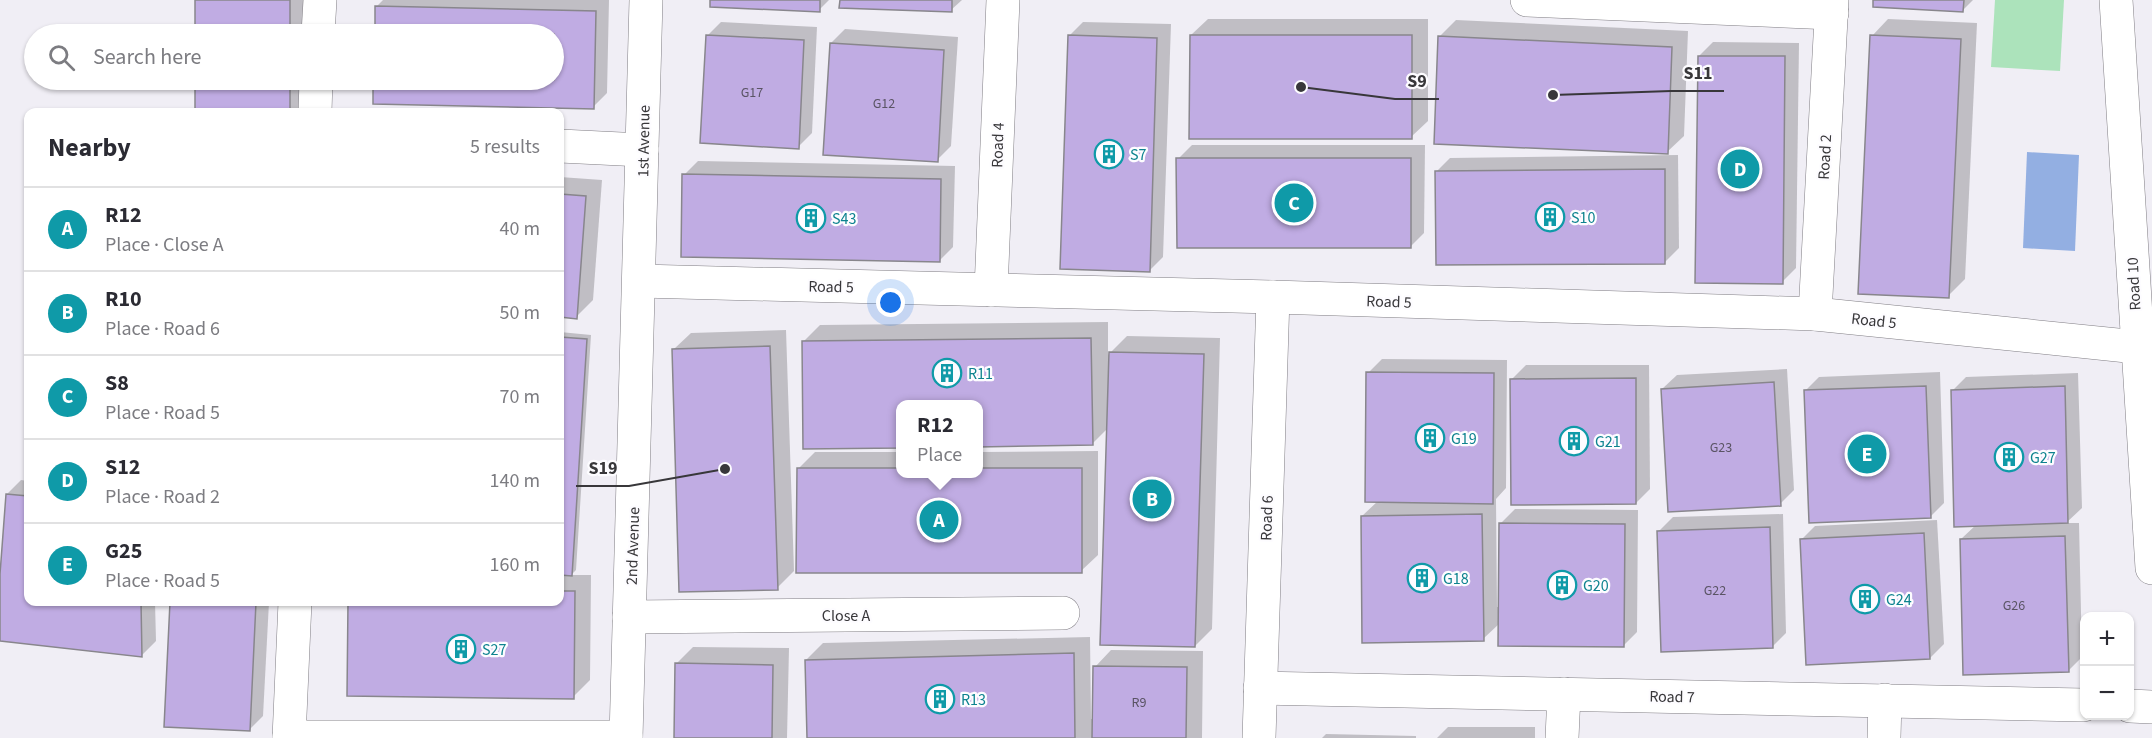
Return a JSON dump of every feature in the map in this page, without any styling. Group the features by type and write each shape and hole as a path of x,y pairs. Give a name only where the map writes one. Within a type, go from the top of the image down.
{"street":[{"path":"319,24 320,0"},
{"name":"1st Avenue","path":"640,281 646,0"},
{"name":"Road 4","path":"991,290 1003,0"},
{"path":"1527,0 1832,6"},
{"name":"Road 10","path":"2116,0 2152,568"},
{"name":"Road 2","path":"1815,314 1832,6"},
{"path":"315,108 316,90"},
{"path":"564,146 642,150"},
{"name":"Road 5","path":"640,281 1815,314 2137,347"},
{"name":"2nd Avenue","path":"626,738 640,281"},
{"name":"Road 6","path":"1259,738 1273,297"},
{"path":"295,606 289,737 626,738"},
{"name":"Close A","path":"629,616 1064,613"},
{"name":"Road 7","path":"1260,688 2080,705"},
{"path":"1562,738 1564,694"},
{"path":"1884,738 1885,700"},
{"path":"2134,706 2152,707"}],"green space":[{"path":"1995,0 2064,0 2060,71 1991,67"}],"water":[{"path":"2027,152 2079,155 2075,251 2023,248"}],"building":[{"path":"195,0 290,0 290,24 195,24"},
{"path":"710,0 820,0 820,12 710,7"},
{"path":"840,0 952,0 952,12 839,8"},
{"path":"1873,0 1964,0 1963,12 1873,7"},
{"path":"375,6 596,11 594,109 373,104 373,90 564,90 564,24 375,24"},
{"name":"G17","path":"706,35 804,40 799,149 700,143"},
{"name":"S7","path":"1068,35 1157,38 1150,272 1060,269"},
{"path":"1190,35 1412,35 1412,139 1189,139"},
{"path":"1870,35 1961,39 1949,298 1858,294"},
{"path":"1438,36 1672,47 1668,154 1434,144"},
{"name":"G12","path":"830,43 944,50 938,162 823,155"},
{"path":"1698,56 1785,56 1783,284 1695,283"},
{"path":"195,90 290,90 290,108 195,108"},
{"path":"1176,158 1411,158 1411,248 1177,248"},
{"name":"S10","path":"1665,169 1665,264 1436,265 1435,171"},
{"name":"S43","path":"682,174 941,179 940,262 681,257"},
{"path":"564,194 586,196 577,319 564,317"},
{"path":"564,337 587,339 572,576 564,575"},
{"name":"R11","path":"1091,338 1093,445 983,447 983,400 896,400 896,448 803,449 802,341"},
{"path":"770,346 778,590 679,592 672,349"},
{"path":"1109,352 1204,354 1195,647 1100,645"},
{"name":"G19","path":"1366,372 1494,373 1493,504 1365,502"},
{"name":"G21","path":"1636,378 1636,504 1511,505 1510,379"},
{"name":"G23","path":"1774,382 1781,506 1668,512 1661,389"},
{"path":"1926,386 1931,518 1809,523 1804,390"},
{"name":"G27","path":"2065,386 2068,523 1954,527 1951,390"},
{"path":"797,468 896,468 896,478 983,478 983,468 1082,468 1082,573 796,573"},
{"path":"6,494 24,496 24,606 141,606 142,657 0,641 0,574"},
{"name":"G18","path":"1482,514 1484,641 1362,643 1361,516"},
{"name":"G20","path":"1499,523 1625,524 1624,647 1498,646"},
{"name":"G22","path":"1770,527 1773,648 1661,652 1657,531"},
{"name":"G24","path":"1924,533 1930,659 1806,665 1800,539"},
{"name":"G26","path":"2065,536 2069,672 1963,675 1960,539"},
{"name":"S27","path":"564,591 575,591 574,699 347,696 348,606 564,606"},
{"path":"170,606 256,606 250,731 164,727"},
{"name":"R13","path":"1074,653 1075,738 807,738 805,660"},
{"path":"675,663 773,665 772,738 674,738"},
{"name":"R9","path":"1093,666 1187,667 1186,738 1092,738"}],"place":[{"name":"S9","path":"1301,87"},
{"name":"S11","path":"1553,95"},
{"name":"S7","path":"1109,154"},
{"name":"S12","path":"1740,169"},
{"name":"S8","path":"1294,203"},
{"name":"S10","path":"1550,217"},
{"name":"S43","path":"811,218"},
{"name":"R11","path":"947,373"},
{"name":"G19","path":"1430,438"},
{"name":"G21","path":"1574,441"},
{"name":"G25","path":"1867,454"},
{"name":"G27","path":"2009,457"},
{"name":"S19","path":"725,469"},
{"name":"R10","path":"1152,499"},
{"name":"R12","path":"939,520"},
{"name":"G18","path":"1422,578"},
{"name":"G20","path":"1562,585"},
{"name":"G24","path":"1865,599"},
{"name":"S27","path":"461,649"},
{"name":"R13","path":"940,699"}]}
